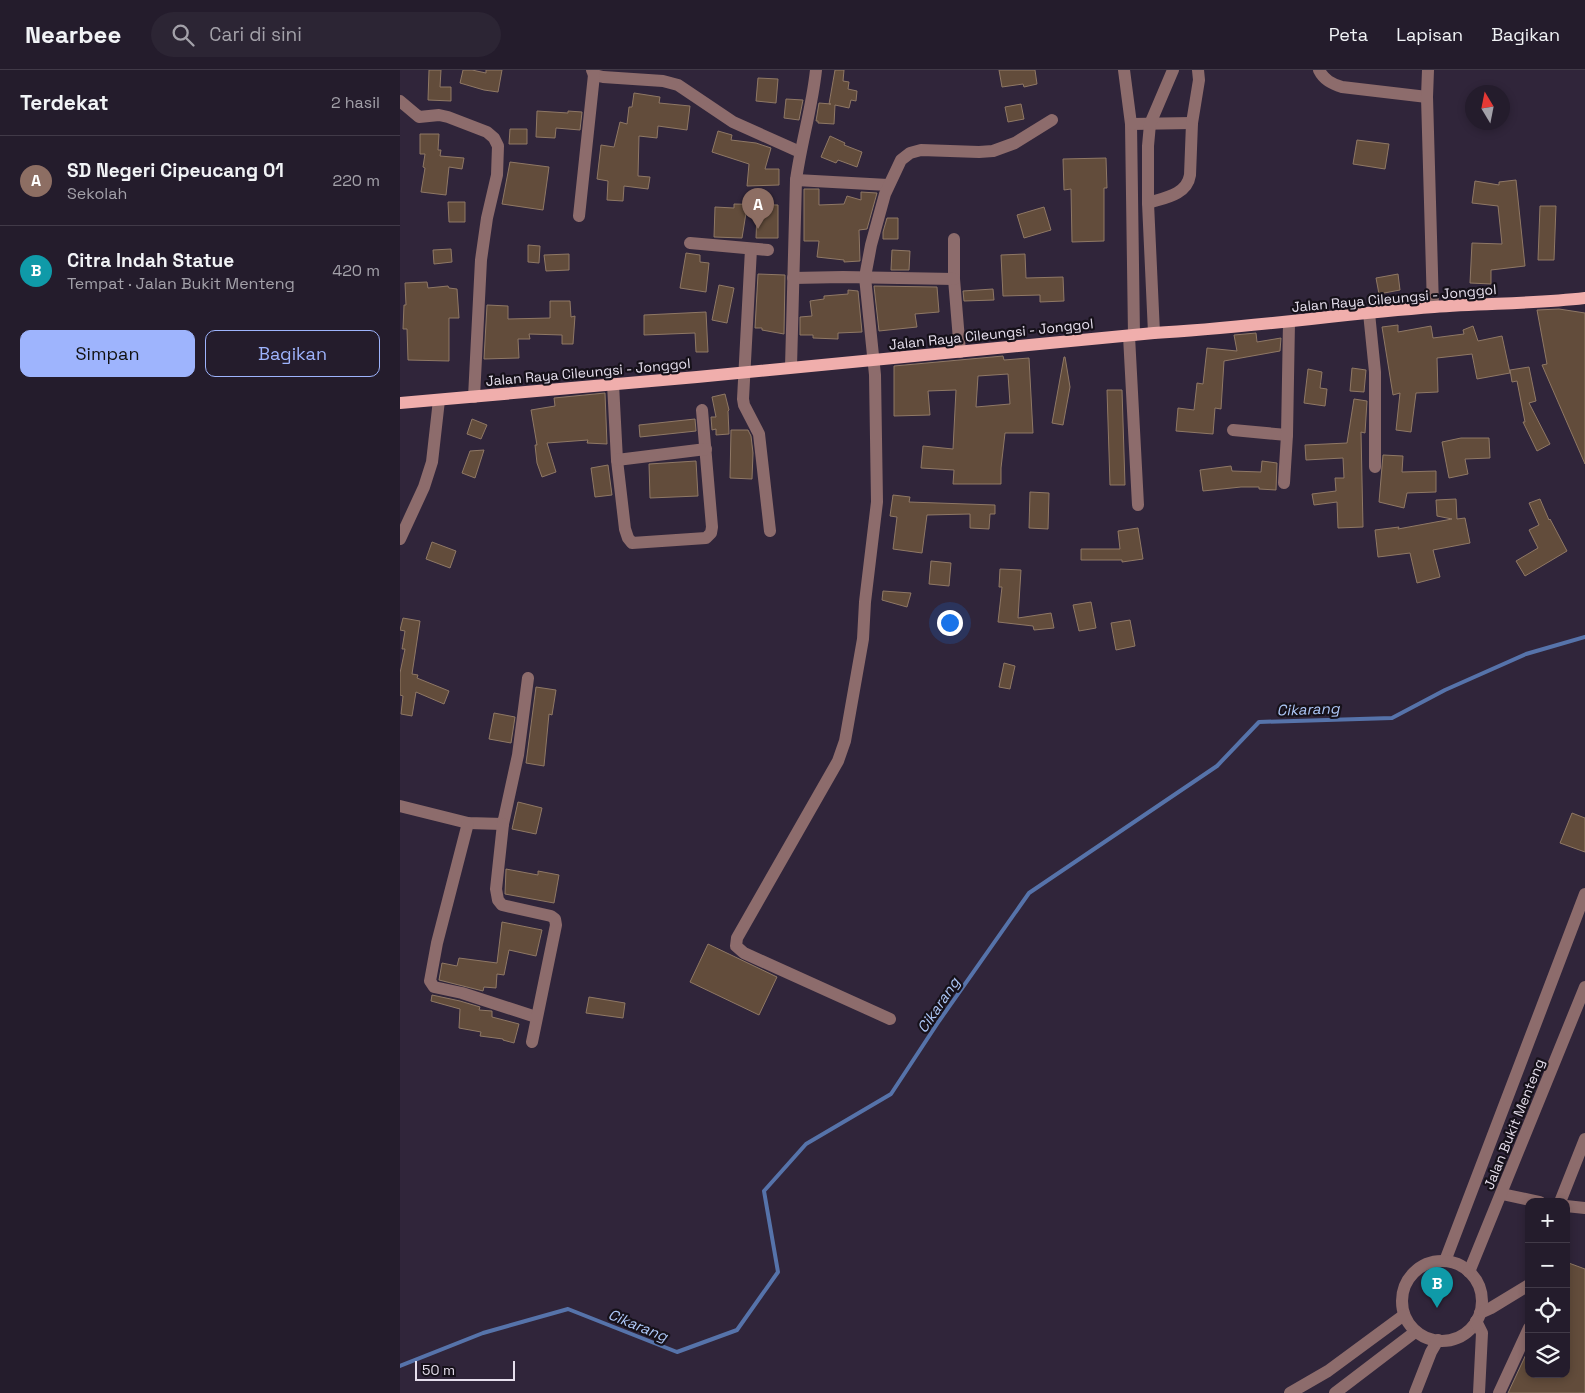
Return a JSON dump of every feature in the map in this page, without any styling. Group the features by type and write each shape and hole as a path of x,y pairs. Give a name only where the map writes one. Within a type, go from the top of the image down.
{"main road":[{"name":"Jalan Raya Cileungsi - Jonggol","path":"400,403 744,373 1433,307 1585,298"}],"street":[{"path":"791,367 796,180 800,152 811,108 816,70"},
{"path":"1124,70 1131,124 1132,336 1138,505"},
{"path":"1154,333 1147,166 1150,124 1173,70"},
{"path":"1148,203 1172,196 1184,189 1188,183 1192,123 1200,80 1198,70"},
{"path":"1318,70 1332,84 1342,87 1427,97"},
{"path":"1428,70 1427,97 1433,307"},
{"path":"579,216 593,73 663,81 678,85 733,122 800,152"},
{"path":"400,101 419,117 439,115 487,132 494,138 498,146 497,175 487,218 481,260 474,397"},
{"path":"890,1019 744,953 736,946 737,938 838,761 845,741 863,639 877,502 875,375 864,277 888,185 901,160 910,154 921,150 993,151 1015,143 1052,120"},
{"path":"1131,124 1192,123"},
{"path":"796,180 888,185"},
{"path":"954,239 954,279 960,352"},
{"path":"690,243 768,250"},
{"path":"752,249 743,400 759,434 770,532"},
{"path":"793,278 954,279"},
{"path":"1369,313 1375,372 1375,467"},
{"path":"1284,483 1289,322"},
{"path":"613,384 617,460 625,530 632,543 706,538 711,533 702,410"},
{"path":"400,539 414,510 430,468 439,400"},
{"path":"1233,430 1287,434"},
{"path":"617,460 706,449"},
{"path":"528,678 518,755 503,824 496,889 498,900 502,905 551,916 555,919 556,925 532,1042"},
{"path":"400,806 468,823 503,824"},
{"path":"468,823 437,943 430,981 434,987 536,1017"},
{"path":"1445,1261 1585,894"},
{"name":"Jalan Bukit Menteng","path":"1469,1272 1585,987"},
{"path":"1562,1198 1585,1139"},
{"path":"1502,1194 1525,1199"},
{"path":"1570,1206 1585,1208"},
{"path":"1479,1393 1482,1333 1478,1317 1481,1296 1475,1279 1462,1266 1445,1261 1436,1261 1420,1268 1407,1280 1402,1297 1404,1315 1416,1332 1438,1340 1447,1340 1464,1334 1478,1317 1525,1287"},
{"path":"1290,1393 1328,1370 1404,1315"},
{"path":"1336,1393 1416,1332"},
{"path":"1499,1393 1527,1333"},
{"path":"1415,1393 1431,1352 1438,1340"}],"building":[{"path":"429,70 441,70 440,87 451,87 451,101 428,100"},
{"path":"463,70 486,73 486,70 502,70 498,92 460,83"},
{"path":"835,70 844,70 843,81 849,82 848,89 857,91 856,101 851,100 849,108 835,105 834,124 818,123 816,121 819,103 829,104"},
{"path":"999,70 1035,70 1037,84 1024,87 1023,84 1002,87"},
{"path":"758,78 778,79 776,103 756,101"},
{"path":"634,93 660,97 659,103 690,106 687,130 658,126 657,138 639,136 638,176 650,177 648,189 624,186 623,201 607,200 608,181 597,179 601,145 614,147 620,122 627,124 629,107 632,107"},
{"path":"786,99 803,100 799,120 784,118"},
{"path":"1021,104 1024,119 1008,122 1005,107"},
{"path":"537,111 582,112 580,130 556,128 555,138 536,137"},
{"path":"510,129 527,129 527,144 509,144"},
{"path":"718,131 732,135 731,140 756,143 771,148 765,169 779,169 779,185 747,186 749,164 712,152"},
{"path":"420,134 439,134 438,150 441,150 440,156 464,158 462,169 449,167 446,195 421,192 425,154 420,154"},
{"path":"830,136 845,143 844,145 862,152 857,167 838,160 836,163 821,157"},
{"path":"1357,140 1389,144 1385,169 1353,164"},
{"path":"1106,158 1107,188 1104,188 1104,241 1072,242 1071,189 1064,190 1063,159"},
{"path":"510,162 549,167 543,210 502,204"},
{"path":"1516,180 1525,266 1491,270 1491,284 1470,283 1472,243 1502,244 1498,206 1472,203 1475,181 1499,185 1499,182"},
{"path":"804,189 819,189 819,205 844,204 847,196 861,200 861,192 877,193 867,229 859,230 860,261 844,262 844,260 817,257 819,241 804,241"},
{"path":"448,202 465,202 465,222 449,222"},
{"path":"734,204 778,205 778,238 756,238 757,214 746,213 742,238 714,237 715,207 734,208"},
{"path":"1540,206 1556,206 1554,260 1538,260"},
{"path":"1044,207 1051,230 1024,238 1017,215"},
{"path":"887,218 898,218 898,239 883,239"},
{"path":"528,245 540,246 539,263 528,262"},
{"path":"451,249 452,262 434,264 433,250"},
{"path":"892,250 910,251 909,270 891,270"},
{"path":"686,253 700,255 700,262 709,263 706,292 680,288"},
{"path":"569,254 569,270 546,271 544,255"},
{"path":"1025,254 1026,278 1063,277 1064,301 1040,302 1040,295 1003,296 1001,255"},
{"path":"758,274 785,275 784,334 755,328"},
{"path":"1398,274 1400,290 1379,294 1376,278"},
{"path":"427,282 428,288 448,286 449,288 457,289 459,318 449,318 449,361 408,360 407,329 403,329 404,305 406,305 405,283"},
{"path":"719,285 734,288 727,323 712,320"},
{"path":"874,286 937,287 939,312 915,314 917,327 879,331"},
{"path":"993,289 994,300 964,301 963,291"},
{"path":"848,290 858,291 862,332 838,333 838,339 813,338 813,335 800,335 800,317 812,316 810,301 824,299 824,296 848,294"},
{"path":"550,301 570,301 571,317 575,316 573,344 562,344 562,335 529,334 530,339 518,339 519,358 484,359 487,305 508,306 508,319 550,318"},
{"path":"1559,309 1585,313 1585,464 1542,365 1547,364 1537,310"},
{"path":"706,312 708,352 696,352 695,333 644,335 644,315"},
{"path":"1398,325 1398,332 1431,326 1433,338 1464,334 1463,330 1473,326 1478,341 1502,336 1510,373 1477,379 1472,354 1437,358 1438,392 1416,393 1411,432 1396,430 1400,393 1393,395 1382,327"},
{"path":"1256,333 1257,342 1281,338 1280,351 1224,361 1221,409 1215,408 1213,434 1176,431 1178,408 1194,410 1197,383 1203,384 1207,348 1237,351 1234,335"},
{"path":"1003,356 1004,360 1029,358 1033,433 1005,433 1001,484 953,484 954,470 921,468 923,446 953,449 956,390 928,391 930,415 894,416 894,366","holes":["1008,374 1010,404 976,407 978,376"]},
{"path":"1064,357 1070,387 1063,425 1052,423"},
{"path":"1529,367 1536,401 1529,403 1550,444 1537,451 1523,422 1525,422 1517,381 1512,382 1510,370"},
{"path":"1352,368 1366,370 1364,392 1350,391"},
{"path":"1308,369 1322,372 1320,388 1327,389 1325,406 1304,403"},
{"path":"1107,390 1122,390 1125,485 1110,485"},
{"path":"605,393 607,444 587,443 588,440 547,443 556,472 542,477 537,463 535,445 537,445 531,410 555,406 554,398"},
{"path":"725,394 729,410 729,434 716,435 716,429 712,430 711,417 716,417 712,397"},
{"path":"1354,399 1367,401 1365,433 1361,432 1363,527 1338,528 1337,502 1314,505 1312,494 1336,491 1335,478 1344,478 1343,458 1306,460 1305,445 1347,443"},
{"path":"472,419 487,425 481,439 467,434"},
{"path":"695,419 696,431 640,437 639,425"},
{"path":"731,430 748,430 751,436 753,453 752,479 730,478"},
{"path":"1461,438 1489,438 1490,458 1465,459 1468,474 1449,478 1442,442"},
{"path":"484,450 475,478 462,473 470,451"},
{"path":"1383,455 1403,456 1402,472 1436,471 1436,492 1407,493 1404,508 1379,502"},
{"path":"696,461 698,496 650,498 649,464"},
{"path":"1262,461 1277,463 1276,490 1259,489 1259,487 1241,487 1203,491 1200,470 1231,466 1232,471 1261,472"},
{"path":"608,465 612,495 595,497 591,468"},
{"path":"1030,492 1049,493 1048,529 1029,528"},
{"path":"893,495 910,497 909,502 995,505 995,514 990,514 989,529 970,528 970,514 927,515 922,553 893,549 897,517 890,516"},
{"path":"1456,499 1457,519 1465,518 1470,543 1433,550 1440,577 1417,583 1410,553 1378,557 1375,530 1399,527 1398,529 1452,519 1437,516 1436,500"},
{"path":"1540,499 1549,520 1567,551 1525,576 1516,561 1538,548 1529,530 1539,525 1529,503"},
{"path":"1138,528 1143,559 1122,562 1122,560 1081,560 1081,549 1120,549 1118,531"},
{"path":"432,542 456,551 450,568 426,559"},
{"path":"931,561 951,563 949,586 929,584"},
{"path":"1000,569 1021,570 1018,618 1051,613 1054,628 1034,630 1033,626 998,622 1002,587 999,587"},
{"path":"883,591 911,593 907,607 882,600"},
{"path":"1091,602 1096,628 1079,631 1073,605"},
{"path":"403,618 420,621 412,674 418,675 417,678 449,691 444,704 416,692 412,716 401,714 403,696 400,695 400,673 405,649 402,649 405,631 400,630"},
{"path":"1130,620 1135,646 1116,650 1111,623"},
{"path":"1004,663 1015,666 1010,689 999,687"},
{"path":"536,687 556,690 552,715 549,714 544,766 526,763"},
{"path":"494,713 515,717 511,743 489,739"},
{"path":"518,802 542,808 536,834 512,829"},
{"path":"1572,813 1585,818 1585,852 1560,843"},
{"path":"506,869 538,875 538,871 559,875 554,903 505,894"},
{"path":"502,922 542,930 536,956 509,950 504,975 497,974 496,988 484,987 483,991 439,980 442,963 457,966 459,958 497,963"},
{"path":"708,944 777,977 759,1015 690,982"},
{"path":"432,995 480,1007 479,1010 492,1011 492,1017 519,1024 514,1043 503,1039 480,1036 481,1032 459,1028 460,1009 431,1001"},
{"path":"589,997 625,1003 623,1018 586,1013"},
{"path":"1570,1263 1585,1269 1585,1393 1508,1393 1525,1357 1525,1378 1570,1378"}],"waterway":[{"name":"Cikarang","path":"400,1366 483,1333 568,1309 677,1352 737,1330 778,1272 764,1191 806,1144 891,1094 939,1021 1029,893 1217,766 1259,722 1392,718 1445,690 1526,654 1585,637"}],"place":[{"name":"SD Negeri Cipeucang 01","path":"758,229"},
{"name":"Citra Indah Statue","path":"1437,1308"}]}
